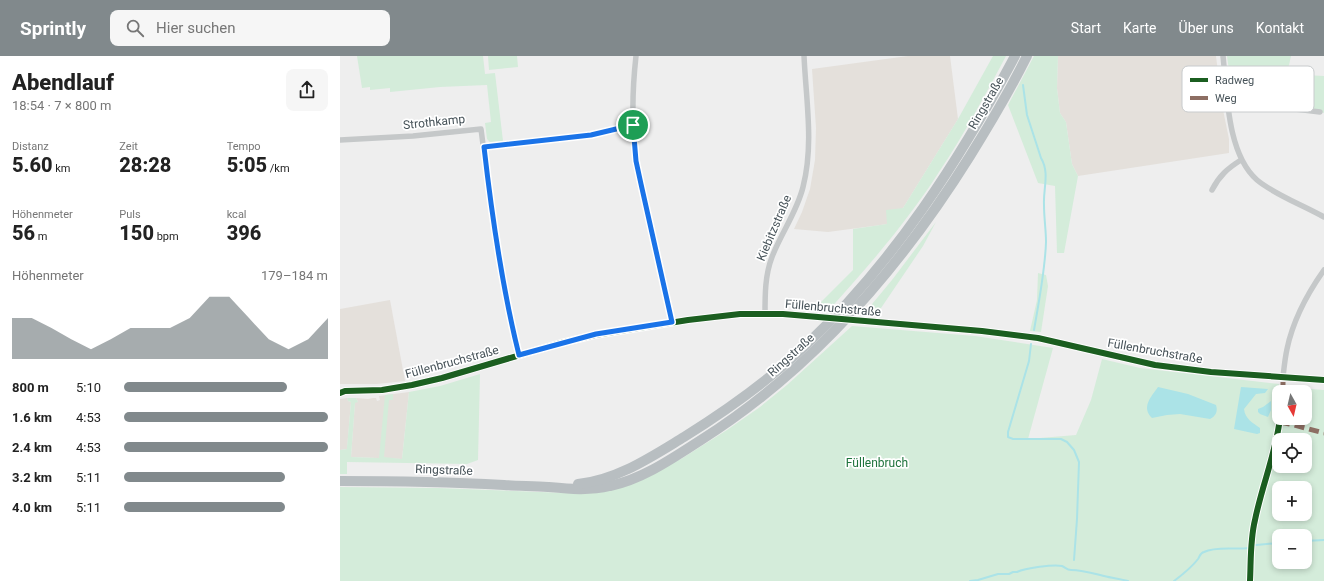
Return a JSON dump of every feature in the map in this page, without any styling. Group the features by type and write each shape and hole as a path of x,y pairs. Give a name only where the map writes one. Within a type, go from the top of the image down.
{"highway":[{"name":"Ringstraße","path":"548,487 581,484 599,480 628,470 702,426 753,390 806,346 838,313 893,250 922,210 980,120 1015,56"},
{"name":"Ringstraße","path":"340,481 410,482 579,489 599,488 624,482 652,469 712,433 760,399 792,373 852,314 875,288 905,251 952,185 989,126 1027,56"}],"street":[{"path":"636,56 632,104 636,161 672,322"},
{"name":"Kiebitzstraße","path":"765,314 765,290 772,258 801,196 808,161 809,136 804,56"},
{"path":"1222,56 1223,66"},
{"path":"1314,111 1320,112"},
{"path":"1230,112 1235,144 1241,160 1251,173 1258,180 1324,217"},
{"path":"519,355 511,323 495,237 484,147 591,135 633,125"},
{"name":"Strothkamp","path":"340,140 413,136 480,128 482,131 484,147"},
{"path":"1212,190 1228,168 1241,160"},
{"path":"1283,377 1287,349 1295,324 1307,297 1324,270"},
{"name":"Füllenbruchstraße","path":"342,391 382,390 412,385 442,378 596,334 714,316 765,314 982,331 1060,342 1125,359 1155,365 1211,372 1324,380"}],"shaded area":[{"path":"908,56 950,56 958,119 903,208 888,224 828,232 794,229 810,189 815,160 816,128 812,69"},
{"path":"1058,56 1216,56 1217,66 1182,66 1182,112 1223,112 1229,139 1229,153 1078,176 1072,164 1066,122 1060,113 1057,88"},
{"path":"390,300 405,381 377,384 340,384 340,309"},
{"path":"409,392 402,459 351,457 355,402 358,402 356,398 376,398 377,401 380,400 379,396"},
{"path":"347,398 348,401 351,402 347,449 340,450 340,399"}],"green space":[{"path":"357,56 483,56 485,74 495,73 503,141 490,142 487,139 485,123 491,122 487,85 440,87 390,92 390,88 370,90 370,87 362,88"},
{"path":"488,56 517,56 518,67 489,70"},
{"path":"993,56 1006,56 974,115 927,191 872,262 827,312 818,305 853,270 853,229 887,224 886,210 903,208 958,119"},
{"path":"1034,56 1058,56 1057,88 1060,113 1066,122 1072,164 1078,176 1064,253 1057,253 1055,186 1038,183 1008,105"},
{"path":"1227,56 1291,56 1289,66 1228,66"},
{"path":"1314,75 1324,76 1324,113 1315,110"},
{"path":"936,222 923,246 877,315 863,315 892,280"},
{"path":"1038,273 1046,275 1048,286 1041,332 1030,331 1037,300"},
{"name":"Füllenbruch","path":"852,326 975,336 1053,348 1028,439 1076,435 1091,400 1102,359 1140,368 1279,384 1272,385 1272,425 1312,425 1312,389 1324,390 1324,581 340,581 340,487 438,488 567,493 598,491 681,459 760,407 787,385"},
{"path":"480,374 478,460 467,464 347,462 347,474 340,474 340,450 347,449 351,402 348,401 347,398 356,398 358,402 355,403 351,457 379,458 385,395 393,394 393,400 389,400 384,457 402,459 409,392 440,386"}],"water":[{"path":"1158,387 1188,394 1216,405 1216,413 1210,419 1180,414 1152,418 1147,410 1147,406 1150,398"},
{"path":"1241,387 1268,389 1265,393 1256,394 1244,409 1248,418 1260,428 1260,433 1257,434 1234,429"},
{"path":"1271,401 1271,410 1268,417 1258,412 1258,409"}],"waterway":[{"path":"1023,85 1027,115 1044,164 1046,175 1044,199 1046,237 1045,253 1042,286 1034,330"},
{"path":"1031,344 1029,361 1008,432 1008,437 1013,439 1061,439 1067,442 1074,450 1079,462 1074,560"},
{"path":"1312,541 1324,540"},
{"path":"1256,545 1272,544"},
{"path":"1174,581 1184,574 1203,552 1214,549 1249,548"},
{"path":"970,581 998,574 1009,574 1046,566 1062,566 1068,570 1083,571 1128,581"}],"marked path":[{"path":"1283,377 1283,385"},
{"path":"1294,425 1324,433"}],"cycle path":[{"path":"340,393 345,391 382,390 412,385 442,378 561,343 595,335 688,320 740,314 783,314 982,331 1038,338 1155,365 1211,372 1324,380"},
{"path":"1250,581 1253,528 1279,425"}],"route":[{"path":"633,125 636,161 672,322 596,334 519,355 512,329 495,237 484,147 591,135 633,125"}]}
